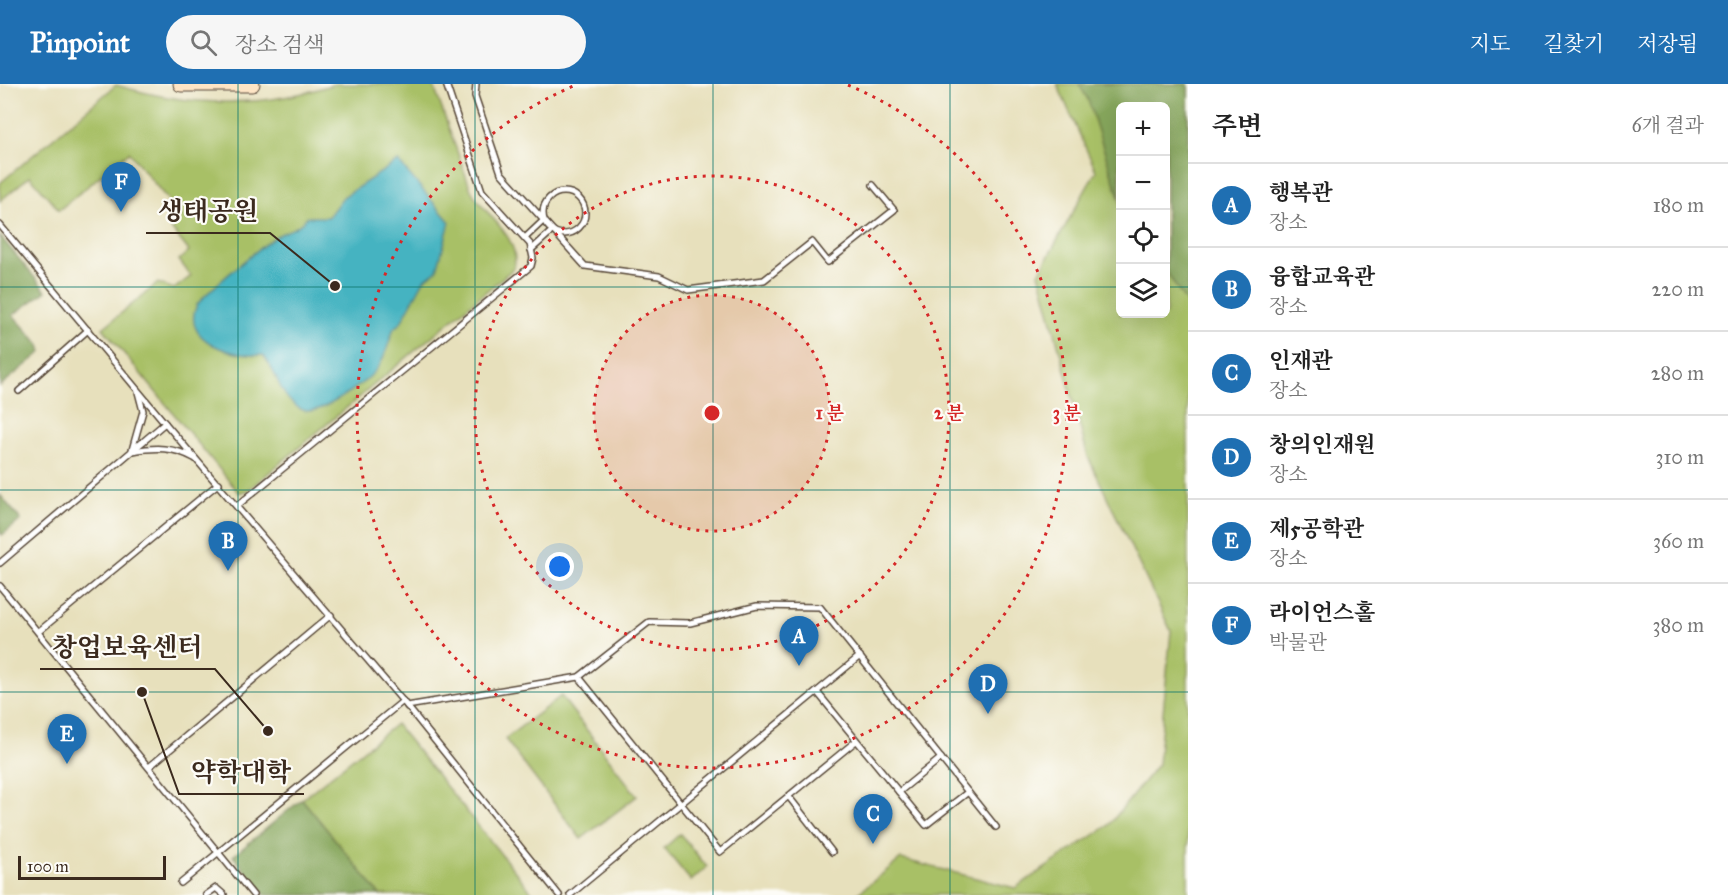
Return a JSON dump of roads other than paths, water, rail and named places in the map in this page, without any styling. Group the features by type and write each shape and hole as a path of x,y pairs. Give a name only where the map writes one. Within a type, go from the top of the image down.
{"main road":[{"path":"181,84 252,84"}],"lane":[{"path":"238,505 531,266 531,250 525,238 482,191 446,84"},
{"path":"476,84 475,96 501,173 585,266 659,276 688,290 764,280 812,242 828,262 894,210 873,185"},
{"path":"564,192 577,197 585,208 580,228 568,234 551,230 543,215 547,202 551,197 564,192"},
{"path":"525,238 543,221"},
{"path":"0,225 165,423 331,615 559,895"},
{"path":"531,250 551,230"},
{"path":"19,391 88,330"},
{"path":"132,451 142,411 136,388"},
{"path":"0,563 165,423"},
{"path":"132,451 162,448 178,450 198,460"},
{"path":"38,632 219,483"},
{"path":"0,586 253,895"},
{"path":"181,883 405,704 579,678 649,622 690,623 757,606 820,608 996,827"},
{"path":"148,767 331,615"},
{"path":"570,895 860,656"},
{"path":"579,678 720,852 856,741"},
{"path":"817,692 926,825 968,792"},
{"path":"899,792 941,758"},
{"path":"789,797 832,852"},
{"path":"206,895 216,888 224,895"}],"water":[{"path":"398,161 450,222 437,270 424,280 400,324 394,328 384,356 376,370 362,383 330,404 320,409 303,410 289,400 263,355 239,354 214,345 203,338 196,329 194,318 197,305 247,258 270,241 296,227 307,217 328,217 343,197"}],"place":[{"name":"라이언스홀","path":"121,212"},
{"name":"생태공원","path":"335,286"},
{"name":"융합교육관","path":"228,571"},
{"name":"행복관","path":"799,666"},
{"name":"약학대학","path":"142,692"},
{"name":"창의인재원","path":"988,714"},
{"name":"창업보육센터","path":"268,731"},
{"name":"제5공학관","path":"67,764"},
{"name":"인재관","path":"873,844"}]}
